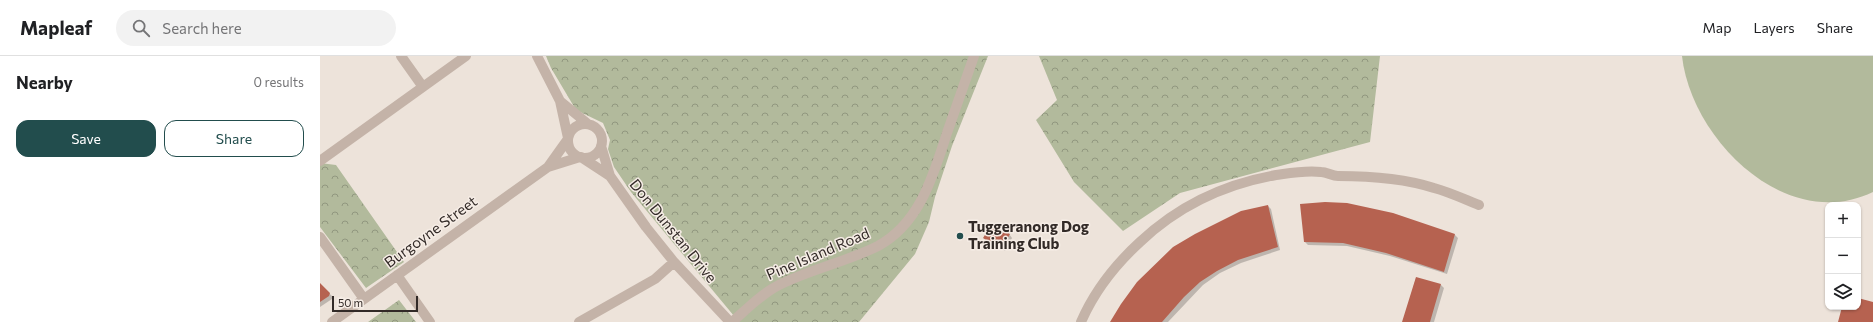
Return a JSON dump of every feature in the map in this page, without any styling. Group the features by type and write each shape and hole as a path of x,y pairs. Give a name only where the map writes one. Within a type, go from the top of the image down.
{"street":[{"path":"401,56 423,87"},
{"path":"320,161 466,56"},
{"path":"537,56 560,101 572,152 581,157 591,156 599,150 601,146 601,136 599,132 596,128 588,124 560,101"},
{"name":"Pine Island Road","path":"731,322 759,298 780,285 856,256 879,245 908,221 929,189 974,56"},
{"path":"568,138 573,128 578,125 588,124"},
{"name":"Burgoyne Street","path":"548,167 568,138"},
{"name":"Don Dunstan Drive","path":"601,146 610,176 646,227 674,262 731,322"},
{"name":"Don Dunstan Drive","path":"581,157 610,176"},
{"name":"Burgoyne Street","path":"332,322 548,167 581,157"},
{"path":"1082,322 1106,280 1126,254 1152,230 1177,212 1213,193 1253,179 1292,173 1321,172 1336,176 1384,178 1434,188 1479,204"},
{"path":"320,237 364,298"},
{"path":"579,322 655,279 674,262"},
{"path":"397,275 430,322"}],"green space":[{"path":"546,56 988,56 952,146 935,197 929,222 915,254 859,322 739,322 631,192 614,167 608,149 610,140 603,123 576,110 551,68"},
{"path":"1039,56 1380,56 1370,142 1180,193 1123,231 1074,182 1036,120 1057,100"},
{"path":"1682,56 1873,56 1873,192 1840,202 1808,200 1777,189 1748,171 1723,147 1703,118 1689,87"},
{"path":"320,163 336,165 404,262 366,288 320,227"},
{"path":"399,300 416,322 368,322"}],"building":[{"path":"1325,202 1347,203 1393,213 1455,234 1444,272 1386,253 1343,243 1304,242 1300,204"},
{"path":"1268,205 1278,247 1238,260 1217,271 1200,282 1184,297 1162,322 1110,322 1137,282 1173,247 1241,211"},
{"path":"992,224 1010,234 1001,249 983,238"},
{"path":"1416,277 1441,284 1430,322 1402,322"},
{"path":"320,283 330,293 329,296 320,302"},
{"path":"1861,299 1873,302 1873,322 1838,322 1841,310 1861,310"}],"place":[{"name":"Tuggeranong Dog Training Club","path":"960,236"}]}
